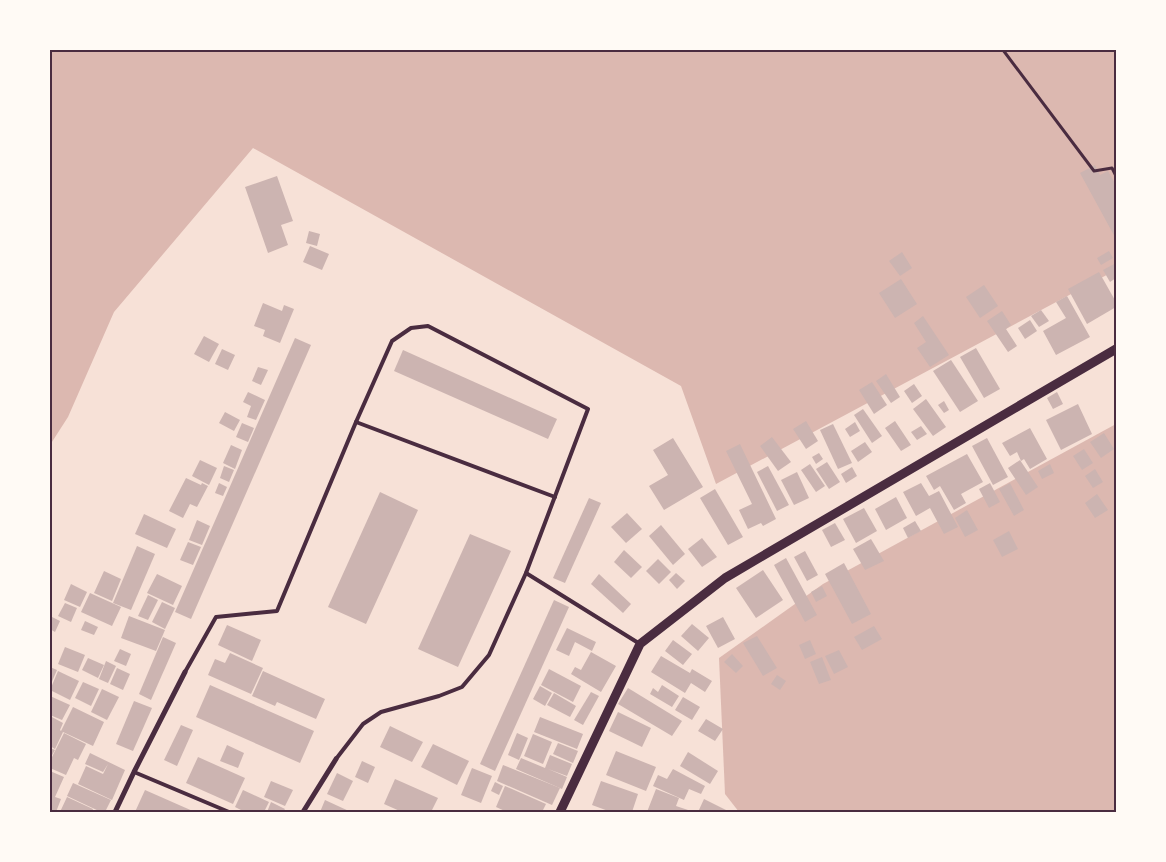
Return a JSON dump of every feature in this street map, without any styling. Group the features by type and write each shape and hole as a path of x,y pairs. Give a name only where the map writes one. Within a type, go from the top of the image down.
{"street":[{"path":"560,812 640,644 725,578 1116,350"},
{"path":"115,812 185,672"},
{"path":"303,812 336,759"}],"lane":[{"path":"185,672 216,617 277,611 392,341 410,328 428,326 588,409 526,573 488,655 462,687 439,696 380,712 363,724 336,759"},
{"path":"356,422 555,497"},
{"path":"526,573 640,644"},
{"path":"134,772 229,812"}],"path":[{"path":"1003,50 1094,171 1112,168 1116,176"}],"shaded area":[{"path":"50,50 1116,50 1116,270 716,484 681,386 253,148 114,312 68,417 50,445"},
{"path":"1116,424 1116,812 739,812 725,794 719,658 823,584"}],"building":[{"path":"1095,165 1100,175 1108,171 1116,185 1116,239 1080,173"},
{"path":"277,176 293,221 281,225 288,245 268,253 245,187"},
{"path":"309,231 320,234 317,246 306,243"},
{"path":"310,246 329,254 322,270 303,262"},
{"path":"1109,251 1113,258 1101,265 1097,258"},
{"path":"902,252 912,268 900,276 889,261"},
{"path":"1116,263 1116,278 1110,282 1103,270"},
{"path":"1099,272 1116,302 1116,307 1087,324 1068,289"},
{"path":"901,279 917,304 895,318 879,293"},
{"path":"984,285 998,306 980,318 966,297"},
{"path":"1067,296 1090,337 1056,355 1043,331 1066,318 1056,302"},
{"path":"263,303 282,311 284,305 294,309 280,343 263,336 265,330 254,326"},
{"path":"1041,310 1049,321 1039,327 1031,316"},
{"path":"1002,311 1011,325 1006,329 1017,346 1008,352 987,321"},
{"path":"923,316 949,355 930,367 917,348 926,342 914,323"},
{"path":"1030,320 1037,331 1025,339 1018,328"},
{"path":"204,336 219,344 209,362 194,354"},
{"path":"295,338 311,345 191,619 175,612"},
{"path":"976,348 1000,389 984,398 960,357"},
{"path":"222,349 235,355 228,370 215,364"},
{"path":"403,350 557,419 548,439 394,371"},
{"path":"951,360 978,401 960,412 933,371"},
{"path":"258,367 268,370 261,385 252,381"},
{"path":"886,374 900,397 891,403 876,381"},
{"path":"872,382 887,405 874,414 859,390"},
{"path":"914,384 922,396 912,403 904,391"},
{"path":"248,392 265,400 256,420 247,417 251,406 243,402"},
{"path":"1057,392 1063,404 1053,409 1047,398"},
{"path":"926,399 946,427 933,436 913,409"},
{"path":"944,401 949,410 944,413 938,405"},
{"path":"1078,404 1092,434 1061,450 1046,420"},
{"path":"863,409 882,436 872,443 854,415"},
{"path":"225,412 240,420 234,431 219,423"},
{"path":"806,421 818,441 806,449 793,429"},
{"path":"895,421 911,445 901,451 885,428"},
{"path":"855,422 860,431 850,437 845,429"},
{"path":"242,423 254,428 248,442 236,437"},
{"path":"833,424 852,463 838,469 820,430"},
{"path":"921,426 927,434 917,440 911,432"},
{"path":"1030,428 1047,459 1030,469 1024,459 1021,461 1017,452 1010,456 1002,443"},
{"path":"1104,433 1114,449 1101,458 1090,442"},
{"path":"772,437 791,462 778,471 760,446"},
{"path":"673,438 703,487 664,510 649,486 668,475 653,450"},
{"path":"987,438 1008,477 993,485 972,446"},
{"path":"865,442 872,452 858,462 851,451"},
{"path":"740,444 776,519 763,526 761,523 748,529 739,510 752,504 726,451"},
{"path":"231,445 242,450 235,469 223,463"},
{"path":"1084,449 1093,463 1082,470 1073,456"},
{"path":"819,453 823,459 816,464 812,457"},
{"path":"967,454 983,482 961,494 966,503 954,510 940,486 934,490 926,476"},
{"path":"200,460 217,468 209,485 192,476"},
{"path":"1020,460 1038,487 1026,495 1008,468"},
{"path":"827,462 840,482 829,489 816,469"},
{"path":"810,464 825,486 816,492 801,470"},
{"path":"1050,464 1054,473 1042,479 1038,471"},
{"path":"224,466 234,470 229,482 220,478"},
{"path":"768,466 789,505 777,511 757,472"},
{"path":"852,467 857,476 846,483 841,474"},
{"path":"1095,469 1103,482 1093,488 1085,476"},
{"path":"797,472 809,498 794,505 781,480"},
{"path":"186,478 208,486 197,507 190,504 183,518 169,511"},
{"path":"219,483 227,487 223,496 215,493"},
{"path":"921,483 929,496 939,491 958,527 944,534 930,508 916,516 903,492"},
{"path":"990,483 1000,502 989,508 979,489"},
{"path":"1010,483 1024,510 1014,516 999,489"},
{"path":"715,489 743,537 728,545 700,498"},
{"path":"380,492 418,510 366,624 328,607"},
{"path":"1097,494 1108,510 1095,518 1085,503"},
{"path":"896,497 907,518 886,530 875,509"},
{"path":"589,498 601,503 565,583 553,578"},
{"path":"864,508 877,531 856,543 843,519"},
{"path":"967,510 978,530 965,537 955,518"},
{"path":"627,513 642,529 626,543 611,527"},
{"path":"144,514 176,529 167,548 135,534"},
{"path":"197,520 210,526 202,545 189,540"},
{"path":"915,521 921,531 908,538 903,528"},
{"path":"835,523 845,540 831,547 822,530"},
{"path":"661,525 685,554 673,565 649,536"},
{"path":"1009,531 1018,549 1002,557 993,540"},
{"path":"470,534 511,551 458,667 418,649"},
{"path":"702,538 717,557 702,567 688,549"},
{"path":"871,539 884,561 865,570 853,549"},
{"path":"188,542 201,547 193,565 180,560"},
{"path":"137,546 155,554 131,610 113,603"},
{"path":"624,550 642,567 631,578 614,562"},
{"path":"805,551 818,575 807,581 794,557"},
{"path":"786,558 817,615 805,622 774,565"},
{"path":"658,559 671,572 659,584 646,571"},
{"path":"844,563 871,614 852,624 825,574"},
{"path":"763,570 783,600 756,618 736,588"},
{"path":"104,571 121,579 112,601 94,593"},
{"path":"676,573 685,581 677,589 669,580"},
{"path":"157,574 182,586 173,605 147,593"},
{"path":"599,574 631,604 623,613 591,584"},
{"path":"71,584 87,592 80,607 64,600"},
{"path":"822,586 827,596 816,602 811,592"},
{"path":"90,593 121,607 112,626 81,612"},
{"path":"148,595 158,600 148,620 138,616"},
{"path":"554,600 569,607 495,771 480,764"},
{"path":"162,602 175,608 165,629 152,622"},
{"path":"65,603 77,608 71,622 58,616"},
{"path":"50,616 60,621 55,632 50,629"},
{"path":"129,616 165,630 156,651 121,638"},
{"path":"723,617 735,639 718,648 706,626"},
{"path":"85,621 98,627 94,635 81,630"},
{"path":"692,624 709,638 698,651 681,636"},
{"path":"227,625 261,640 252,661 218,645"},
{"path":"874,626 882,639 862,650 854,637"},
{"path":"567,628 596,642 592,651 575,642 569,656 556,650"},
{"path":"757,636 777,668 763,676 743,643"},
{"path":"163,637 176,643 151,700 139,694"},
{"path":"673,640 692,654 683,665 665,651"},
{"path":"810,640 816,654 805,659 799,645"},
{"path":"65,647 85,655 78,672 58,664"},
{"path":"120,649 131,654 126,666 114,661"},
{"path":"839,650 848,667 834,674 825,656"},
{"path":"591,652 616,666 601,692 571,674 575,667 581,670"},
{"path":"230,653 263,668 251,694 208,675 215,659 225,663"},
{"path":"732,654 743,666 736,673 724,662"},
{"path":"661,656 690,673 692,669 712,681 705,692 691,683 685,693 651,672"},
{"path":"822,657 831,680 819,684 810,662"},
{"path":"88,658 104,665 98,678 82,670"},
{"path":"106,661 116,666 108,683 99,679"},
{"path":"50,667 57,670 50,686"},
{"path":"117,668 130,674 123,690 110,684"},
{"path":"549,669 581,686 573,702 541,685"},
{"path":"58,671 79,681 70,700 50,690"},
{"path":"263,671 325,699 316,719 277,702 275,706 252,696"},
{"path":"777,675 786,681 780,690 771,684"},
{"path":"83,682 99,689 91,706 75,698"},
{"path":"210,685 314,731 300,763 196,717"},
{"path":"662,685 679,696 672,707 650,694 653,688 658,692"},
{"path":"540,686 552,693 545,706 533,699"},
{"path":"628,688 682,721 672,736 618,704"},
{"path":"102,689 119,697 107,720 91,712"},
{"path":"591,692 599,696 583,725 574,720"},
{"path":"554,693 576,706 570,717 547,705"},
{"path":"50,696 70,705 62,720 50,715"},
{"path":"683,697 700,707 692,720 675,710"},
{"path":"134,701 152,708 133,751 116,744"},
{"path":"73,707 104,722 93,746 63,732 55,749 50,746 50,716 63,723 61,731"},
{"path":"618,712 651,728 642,747 609,731"},
{"path":"540,717 583,734 577,749 534,732"},
{"path":"706,719 723,729 715,741 698,731"},
{"path":"181,725 193,730 177,766 164,760"},
{"path":"390,726 423,742 412,762 380,747"},
{"path":"64,733 86,744 78,760 74,758 66,775 50,768 50,761"},
{"path":"517,733 528,738 519,760 508,755"},
{"path":"533,734 552,742 543,764 524,756"},
{"path":"558,743 578,751 573,763 553,754"},
{"path":"433,744 469,761 457,785 421,767"},
{"path":"227,745 244,753 238,768 220,761"},
{"path":"50,748 55,750 50,759"},
{"path":"616,751 656,767 646,791 606,775"},
{"path":"688,752 718,771 710,784 680,766"},
{"path":"90,753 125,770 112,800 78,784 86,766 103,774 108,764 103,772 85,764"},
{"path":"550,755 572,764 567,776 548,769 567,777 562,789 516,769 521,758 545,768"},
{"path":"198,757 245,778 233,804 186,783"},
{"path":"362,761 375,767 368,783 355,777"},
{"path":"503,765 560,788 552,805 497,781"},
{"path":"472,768 492,776 481,803 461,795"},
{"path":"673,769 705,786 701,794 689,789 684,800 653,786 658,775 667,779"},
{"path":"50,771 64,777 55,797 61,799 56,812 50,812"},
{"path":"337,773 353,781 343,801 327,794"},
{"path":"395,779 438,798 431,812 402,812 384,804"},
{"path":"271,781 293,790 285,806 264,797"},
{"path":"601,781 638,794 632,812 611,812 592,805"},
{"path":"495,782 503,786 499,795 491,791"},
{"path":"73,783 111,800 105,812 101,812 67,796"},
{"path":"505,786 546,804 542,812 507,812 496,807"},
{"path":"656,789 679,798 676,806 688,810 687,812 647,812"},
{"path":"145,790 195,812 135,812"},
{"path":"243,790 269,802 264,812 245,812 235,807"},
{"path":"67,797 93,809 92,812 60,812"},
{"path":"704,799 730,812 698,812"},
{"path":"325,800 351,812 320,812"},
{"path":"271,802 285,809 283,812 267,812"}]}
